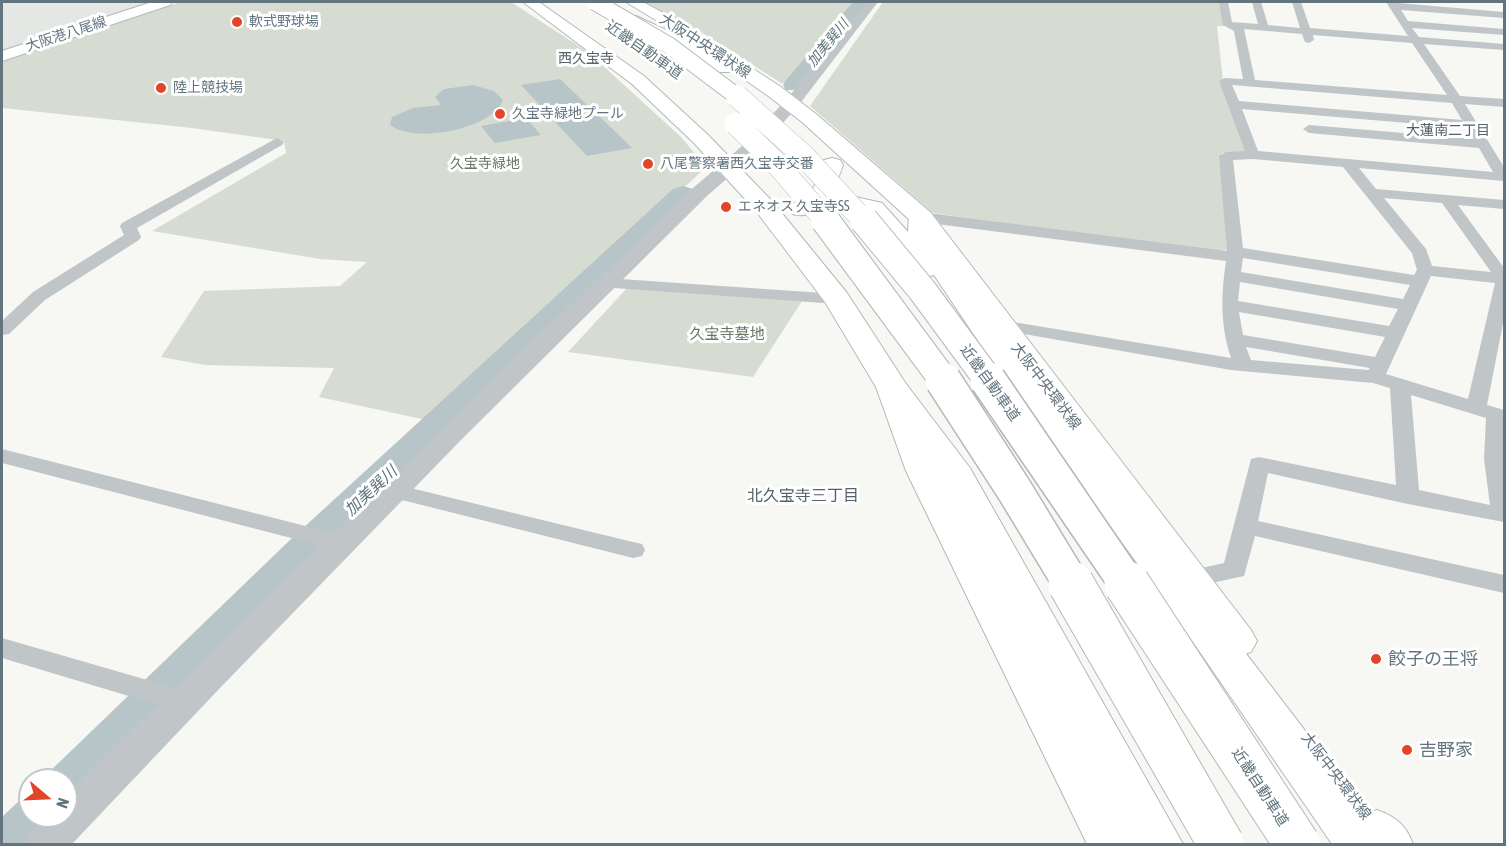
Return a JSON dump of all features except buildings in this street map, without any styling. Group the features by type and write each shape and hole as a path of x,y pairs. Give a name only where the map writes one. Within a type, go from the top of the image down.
{"main road":[{"name":"大阪港八尾線","path":"2,56 165,2"},
{"path":"531,2 638,80 764,206 837,299 892,387 953,468 1158,844"},
{"name":"近畿自動車道","path":"569,2 640,46 706,96 781,169 862,267 972,422 1047,545 1221,844"},
{"name":"大阪中央環状線","path":"633,2 683,30 792,105 921,217 1190,579 1378,842"},
{"path":"598,3 681,42 725,68 793,122 827,154 832,165 822,194 800,209"},
{"name":"近畿自動車道","path":"598,3 665,42 760,117 807,161 900,264 1014,415 1297,844"},
{"path":"833,209 845,203 864,203 874,208 1022,383"},
{"path":"921,217 920,236 1022,383 1183,597 1378,842"},
{"path":"892,387 924,471 1112,842"}],"street":[{"path":"45,844 170,698 328,539 394,491 700,192 730,170 792,105 872,2"},
{"path":"1223,2 1228,26"},
{"path":"1257,2 1264,28"},
{"path":"1297,2 1309,36"},
{"path":"1447,2 1504,5"},
{"path":"1397,12 1504,15"},
{"path":"1397,12 1504,23"},
{"path":"1397,12 1504,32"},
{"path":"1397,12 1459,104 1501,175"},
{"path":"1228,26 1264,28 1309,36 1414,37 1499,44"},
{"path":"1228,26 1239,29 1249,81"},
{"path":"1253,155 1225,81 1249,81 1459,104"},
{"path":"1228,90 1334,99 1459,104 1504,103"},
{"path":"1334,99 1341,114"},
{"path":"1232,104 1472,125"},
{"path":"1309,129 1504,142"},
{"path":"2,330 39,296 133,237 128,226 277,142"},
{"path":"1243,364 1234,339 1229,305 1234,254 1226,156 1253,155 1501,175"},
{"path":"1348,164 1420,252 1422,276 1378,371"},
{"path":"1372,193 1504,204"},
{"path":"1190,579 1235,570 1259,464 1503,515 1495,459 1493,413 1504,279 1446,199"},
{"path":"921,217 1422,276 1504,279"},
{"path":"1232,276 1409,305"},
{"path":"606,283 837,299"},
{"path":"1229,305 1396,333"},
{"path":"1001,325 1243,364 1378,371"},
{"path":"1234,339 1378,371 1400,385 1493,413"},
{"path":"1400,385 1408,496"},
{"path":"2,456 328,539"},
{"path":"394,491 633,550"},
{"path":"1245,526 1504,584"},
{"path":"2,648 170,698"}],"shaded area":[{"path":"2,2 154,2 2,52"},
{"path":"560,79 590,108 549,115 521,85"},
{"path":"473,85 494,91 503,100 496,110 484,119 451,131 433,133 401,131 390,125 392,117 413,108 441,105 435,97 444,89"},
{"path":"597,114 632,148 587,156 554,121"},
{"path":"526,118 541,135 495,143 481,126"}],"green space":[{"name":"久宝寺緑地","path":"180,2 511,2 588,52 681,137 706,167 436,422 319,397 334,368 205,365 161,357 204,291 340,286 367,262 320,259 152,231 286,153 284,141 192,128 2,108 2,61"},
{"path":"646,2 857,2 793,84 781,83 701,32"},
{"path":"883,2 1220,2 1225,26 1217,26 1223,81 1247,152 1222,153 1227,250 1205,251 933,213 810,106"},
{"name":"久宝寺墓地","path":"627,288 802,301 753,377 568,352"}],"waterway":[{"name":"加美巽川","path":"794,85 862,2"},
{"name":"加美巽川","path":"78,783 307,551 683,195"},
{"name":"加美巽川","path":"17,844 33,828"}],"place":[{"name":"軟式野球場","path":"237,22"},
{"name":"陸上競技場","path":"161,88"},
{"name":"久宝寺緑地プール","path":"500,114"},
{"name":"八尾警察署西久宝寺交番","path":"648,164"},
{"name":"エネオス 久宝寺SS","path":"726,207"},
{"name":"餃子の王将","path":"1376,659"},
{"name":"吉野家","path":"1407,750"}],"district":[{"name":"西久宝寺","path":"586,59"},
{"name":"大蓮南二丁目","path":"1448,131"},
{"name":"北久宝寺三丁目","path":"803,496"}]}
